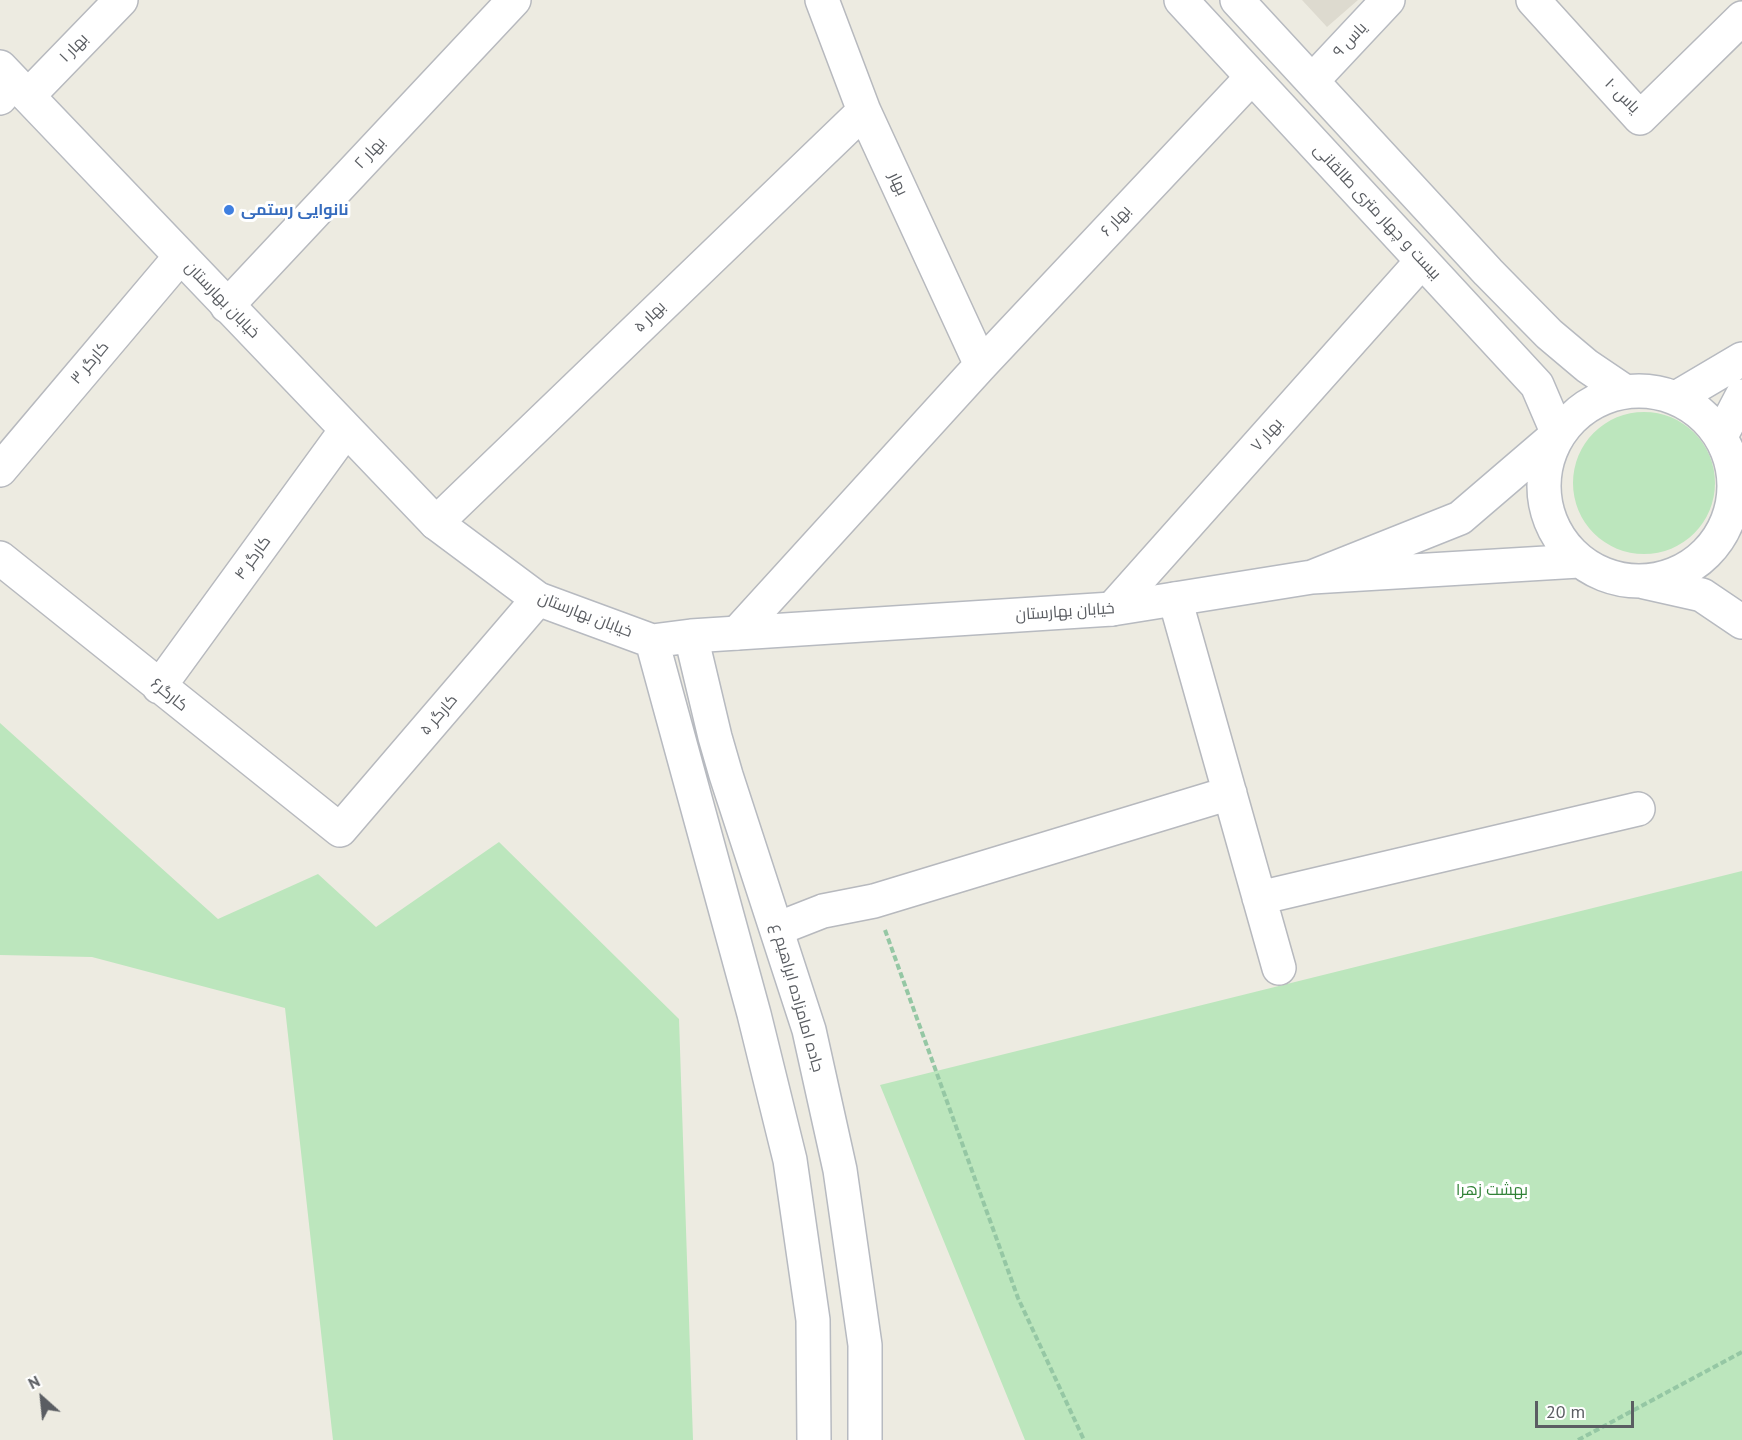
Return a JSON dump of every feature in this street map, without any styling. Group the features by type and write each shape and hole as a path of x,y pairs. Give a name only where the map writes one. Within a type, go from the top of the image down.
{"street":[{"name":"بهار ۱","path":"10,86 121,0"},
{"name":"بهار ۲","path":"227,306 514,0"},
{"name":"بیست و چهار متری طالقانی","path":"1181,0 1537,385 1558,434"},
{"path":"1237,0 1488,272 1549,334 1587,366 1624,391"},
{"name":"یاس ۹","path":"1312,81 1388,0"},
{"name":"یاس ۱۰","path":"1533,0 1640,118 1742,18"},
{"name":"بهار","path":"824,1 864,111 981,365"},
{"name":"بهار ۶","path":"738,633 981,365 1252,77"},
{"name":"خیابان بهارستان","path":"10,86 180,257 436,523 538,599 652,641 691,636 1112,609 1312,577"},
{"name":"بهار ۵","path":"436,523 864,111"},
{"name":"کارگر ۳","path":"0,470 180,257"},
{"name":"بهار ۷","path":"1112,609 1422,261"},
{"path":"1676,398 1742,358"},
{"path":"1312,577 1460,518 1558,434 1575,414 1598,399 1624,391 1650,391 1676,398 1700,411 1721,436 1730,455 1734,471 1738,515 1726,526 1711,548 1691,566 1666,577 1640,582"},
{"path":"1721,436 1742,396"},
{"name":"کارگر ۴","path":"159,687 346,430"},
{"path":"1558,434 1545,467 1543,485 1546,511 1557,536 1579,561 1607,577 1702,594 1742,622"},
{"name":"کارگر۶","path":"0,558 340,830"},
{"path":"1312,577 1579,561"},
{"name":"کارگر ۵","path":"340,830 538,599"},
{"path":"1175,599 1279,968"},
{"name":"جاده امامزاده ابراهیم ع","path":"691,636 718,746 810,1030 840,1170 865,1345 865,1440"},
{"path":"652,641 754,1014 790,1160 813,1320 814,1440"},
{"path":"777,929 823,911 874,901 1230,794"},
{"path":"1259,898 1638,809"}],"path":[{"path":"874,901 1018,1298 1084,1440"},
{"path":"1578,1440 1742,1352"}],"shaded area":[{"path":"1302,0 1358,0 1327,27"}],"green space":[{"path":"1644,412 1671,418 1694,433 1709,456 1715,483 1709,510 1694,533 1671,548 1644,554 1617,548 1594,533 1579,510 1573,483 1579,456 1594,433 1617,418"},
{"path":"0,723 218,919 318,874 376,927 499,842 679,1019 693,1440 333,1440 285,1008 92,957 0,955"},
{"name":"بهشت زهرا","path":"1742,871 1742,1440 1025,1440 880,1085"}],"place":[{"name":"نانوایی رستمی","path":"229,210"}]}
